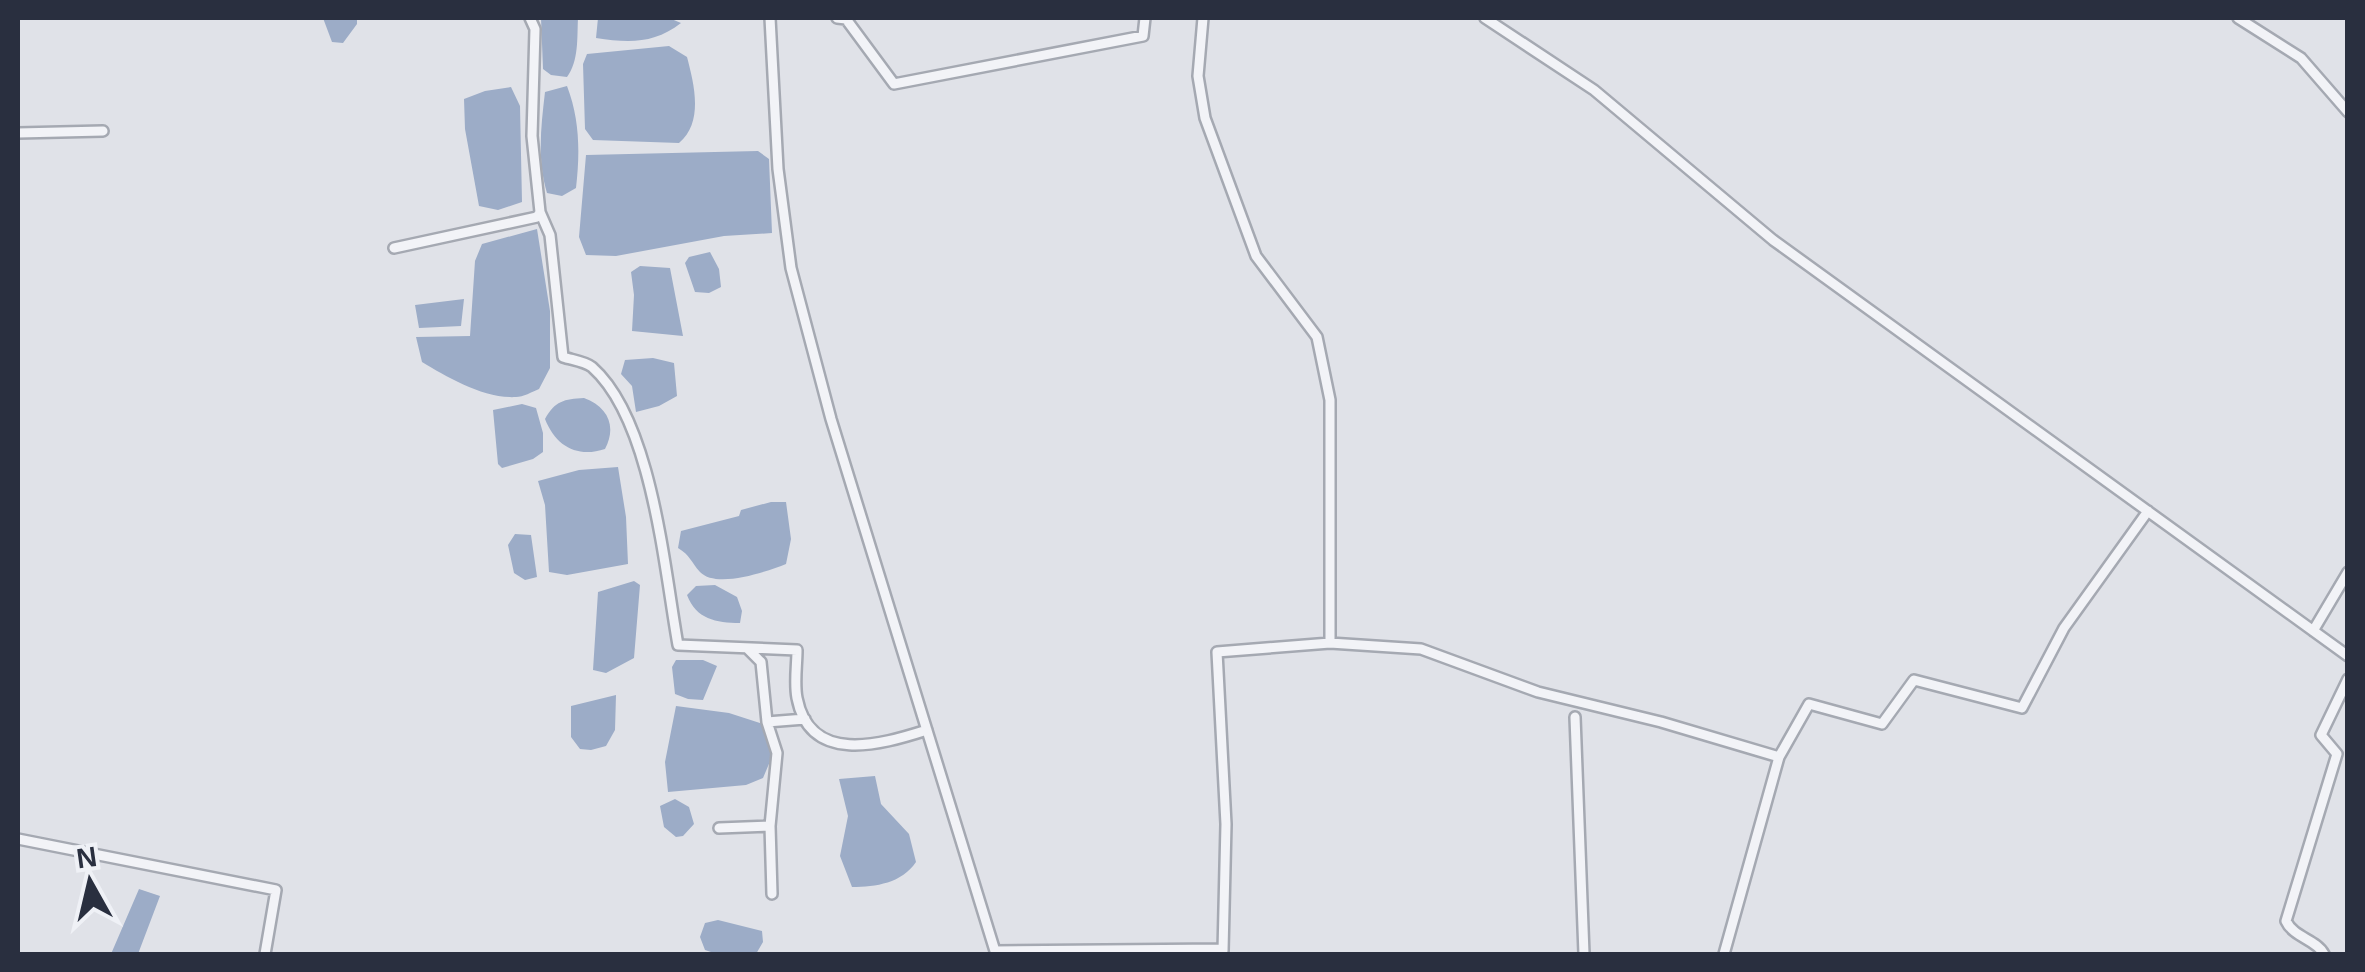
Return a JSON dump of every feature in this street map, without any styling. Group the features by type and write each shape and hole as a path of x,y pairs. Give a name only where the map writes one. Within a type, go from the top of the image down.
{"street":[{"path":"530,18 535,29 532,136 540,212 550,235 562,357 589,364 609,387 642,452 678,645 797,650 796,696 808,727 826,740 860,746 927,730"},
{"path":"770,18 778,169 790,268 831,419 995,951 1223,952 1226,824 1218,652 1330,643 1420,649 1538,692 1778,756"},
{"path":"837,18 846,19 894,84 1143,36 1146,18"},
{"path":"1202,18 1198,76 1204,118 1256,256 1317,337 1327,384 1330,643"},
{"path":"1485,18 1594,90 1773,240 2348,656"},
{"path":"2238,18 2301,58 2348,112"},
{"path":"18,133 102,131"},
{"path":"394,248 530,221 540,212"},
{"path":"1724,954 1778,756 1809,704 1882,724 1914,680 2022,708 2064,628 2148,511"},
{"path":"2313,632 2348,572"},
{"path":"748,649 761,662 767,722 777,753 770,826 772,894"},
{"path":"2324,954 2322,948 2290,930 2286,921 2336,754 2321,735 2348,679"},
{"path":"1575,717 1584,954"},
{"path":"767,722 805,719"},
{"path":"719,828 770,826"},
{"path":"18,839 276,890 265,954"}],"water":[{"path":"323,18 357,18 357,24 343,43 332,42"},
{"path":"541,18 578,18 575,57 567,77 551,75 543,69"},
{"path":"598,18 669,18 681,23 651,38 619,41 596,38"},
{"path":"669,46 687,57 692,79 694,114 687,134 679,143 593,140 585,129 583,64 587,54"},
{"path":"567,86 577,124 578,162 576,188 562,196 547,193 541,130 545,92"},
{"path":"511,87 520,106 522,202 498,210 479,206 465,129 464,99"},
{"path":"758,151 769,159 772,233 724,236 616,256 586,255 579,237 586,155"},
{"path":"537,229 550,311 550,368 539,389 519,397 491,394 466,386 422,362 416,337 470,336 475,261 482,244"},
{"path":"710,252 719,269 721,287 709,293 695,292 685,263 689,257"},
{"path":"640,266 670,268 683,336 632,331 631,272"},
{"path":"464,299 461,326 419,328 415,305"},
{"path":"653,358 674,363 677,396 636,412 632,386 621,374 625,360"},
{"path":"584,398 608,418 610,433 605,449 586,452 569,448 555,437 545,419 561,402"},
{"path":"522,404 536,408 543,452 502,468 498,464 493,410"},
{"path":"618,467 628,564 567,575 549,572 545,505 538,481 579,470"},
{"path":"786,502 791,539 786,564 741,577 717,579 700,572 678,548 681,531 739,516 741,510"},
{"path":"515,534 531,535 537,577 525,580 514,573 508,545"},
{"path":"634,581 640,585 634,658 606,673 593,670 598,592"},
{"path":"715,585 737,597 742,611 740,623 708,618 691,603 687,595 696,586"},
{"path":"676,660 703,660 717,666 703,700 675,694 672,667"},
{"path":"616,695 615,730 606,746 580,749 571,737 571,706"},
{"path":"676,706 729,713 763,724 774,752 763,778 746,785 668,792 665,762"},
{"path":"875,776 881,804 909,834 916,862 903,875 888,882 852,887 840,856 848,816 839,779"},
{"path":"675,799 689,807 694,824 683,836 676,837 664,827 660,806"},
{"path":"139,889 160,896 138,954 111,954"},
{"path":"718,920 762,931 763,942 756,954 717,954 705,950 700,937 705,923"}]}
